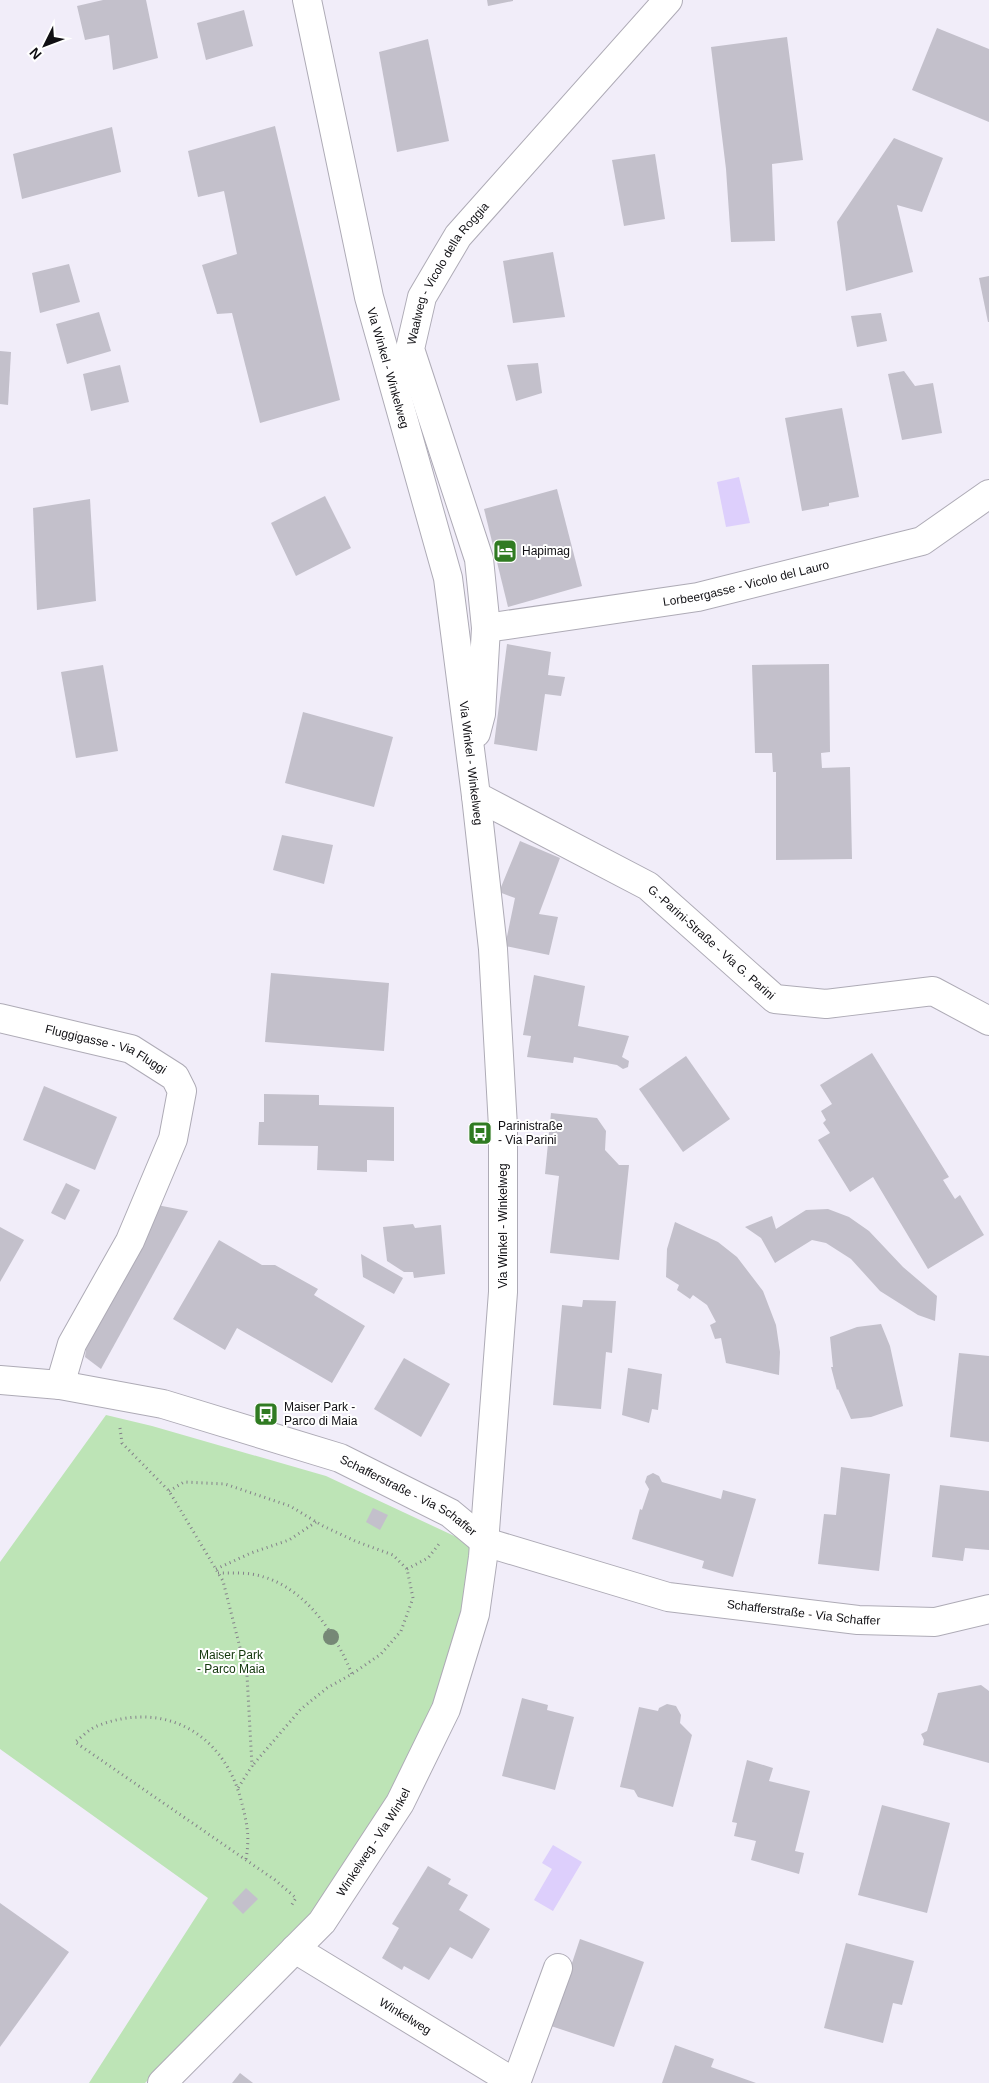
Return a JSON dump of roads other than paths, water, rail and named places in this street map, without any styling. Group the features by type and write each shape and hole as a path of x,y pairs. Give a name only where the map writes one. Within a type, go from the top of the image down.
{"street":[{"name":"Via Winkel - Winkelweg","path":"307,0 369,297 448,578 476,796 493,949 503,1127 502,1292 484,1542"},
{"name":"Waalweg - Vicolo della Roggia","path":"470,753 482,714 486,628 479,559 410,349 422,297 458,236 668,0"},
{"name":"Lorbeergasse - Vicolo del Lauro","path":"486,628 698,597 922,541 989,494"},
{"name":"G.-Parini-Straße - Via G. Parini","path":"476,796 648,886 775,999 826,1004 933,991 989,1021"},
{"name":"Fluggigasse - Via Fluggi","path":"0,1018 132,1049 175,1076 182,1091 173,1140 130,1241 72,1344 60,1385"},
{"name":"Schafferstraße - Via Schaffer","path":"0,1380 60,1385 163,1404 340,1458 450,1513 484,1542 668,1597 858,1620 935,1622 989,1609"},
{"name":"Winkelweg - Via Winkel","path":"162,2083 322,1922 400,1803 446,1709 475,1614 484,1542"},
{"name":"Winkelweg","path":"295,1949 515,2083 558,1968"}],"place":[{"name":"Hapimag","path":"505,551"},
{"name":"Parinistraße - Via Parini","path":"480,1133"},
{"name":"Maiser Park - Parco di Maia","path":"266,1414"}],"park label":[{"name":"Maiser Park - Parco Maia","path":"231,1662"}]}
